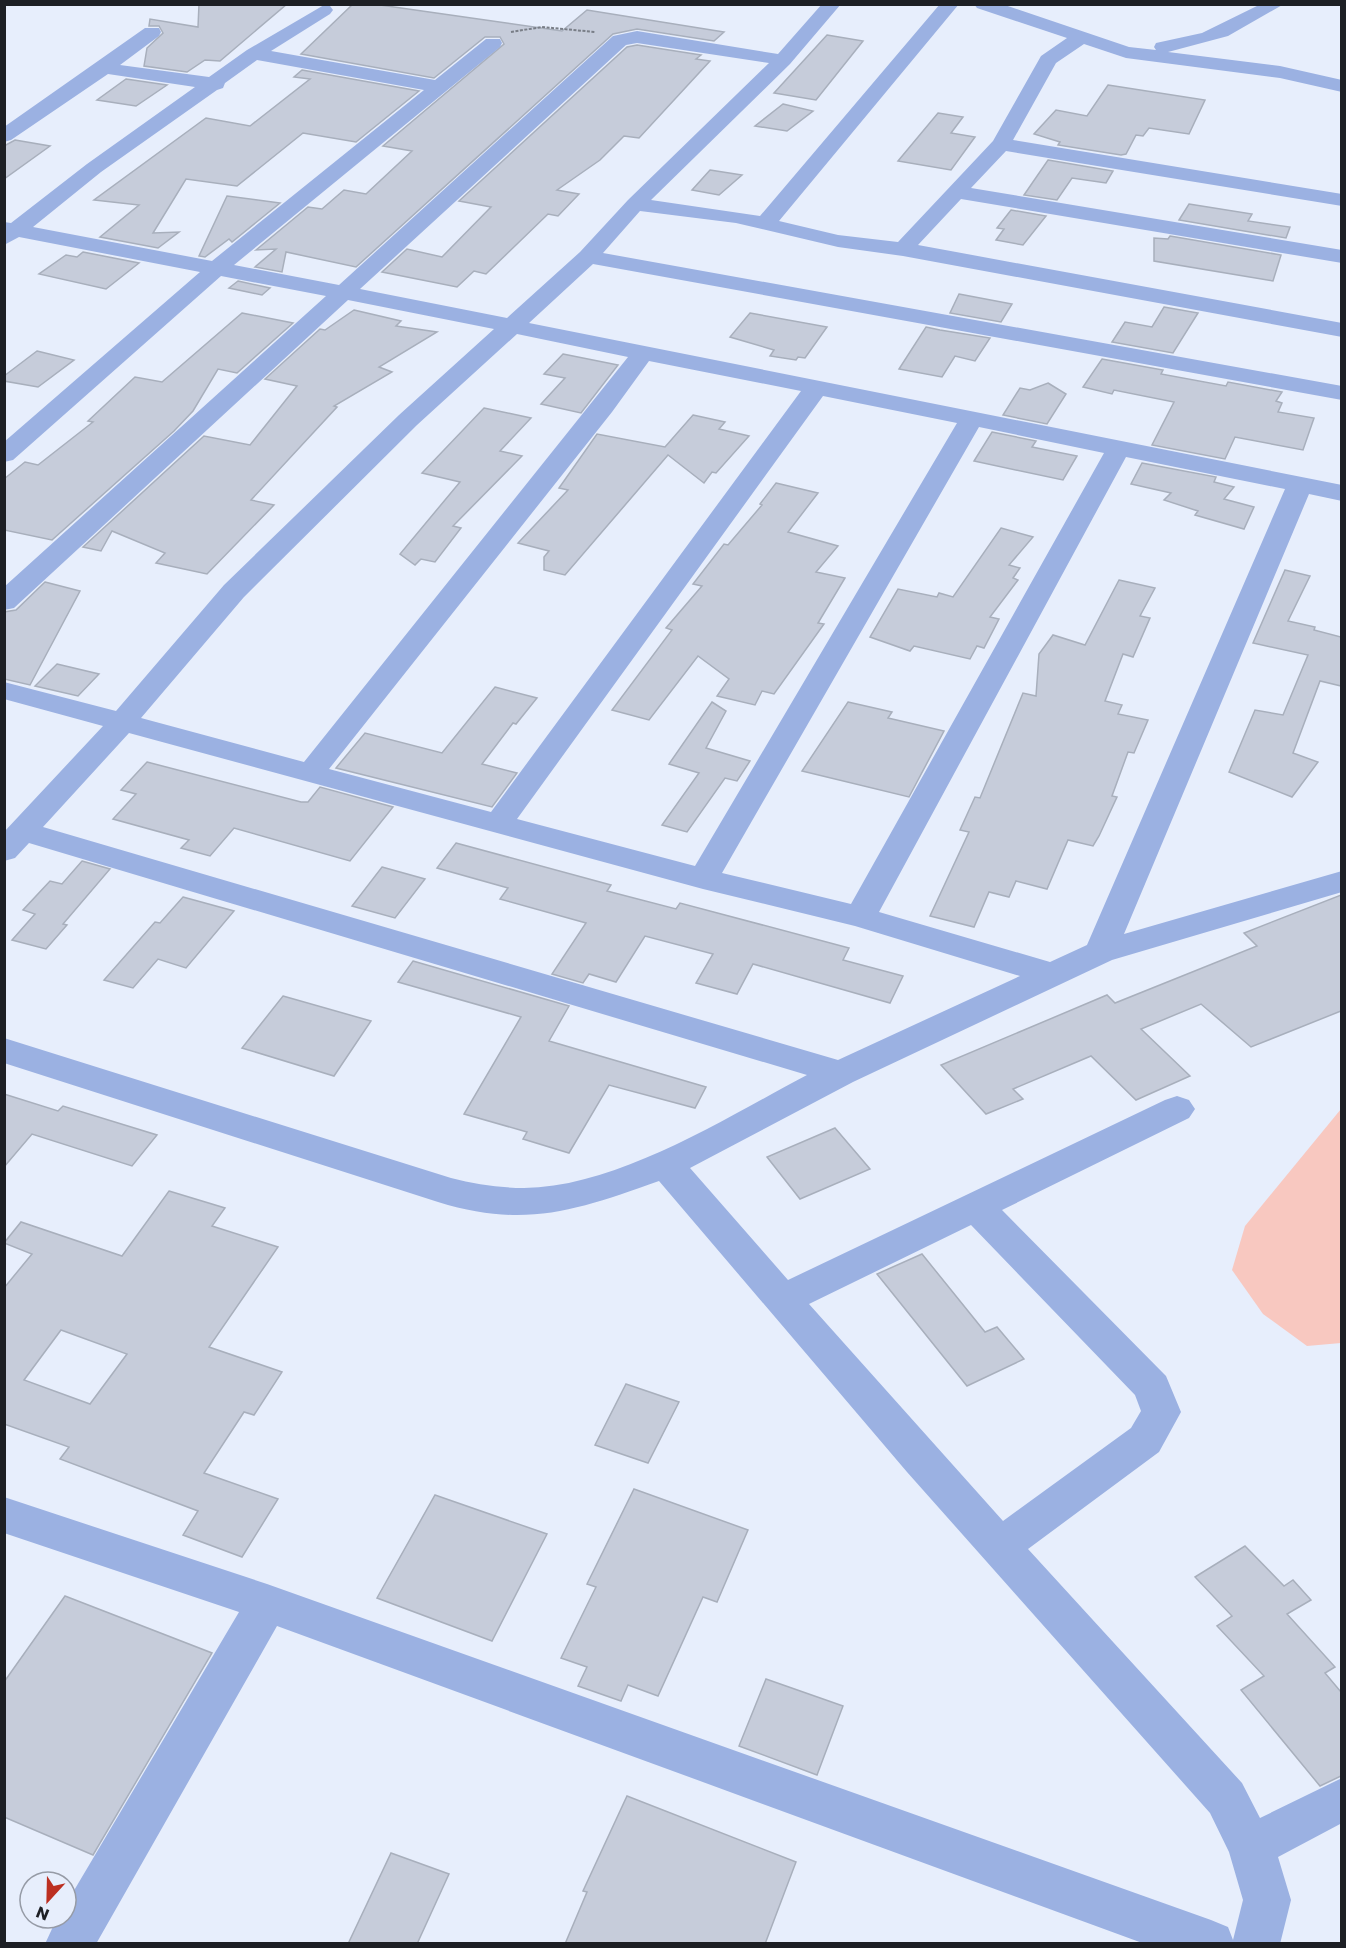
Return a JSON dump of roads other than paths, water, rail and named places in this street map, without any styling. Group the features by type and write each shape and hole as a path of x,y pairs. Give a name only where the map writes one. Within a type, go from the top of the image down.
{"street":[{"path":"832,4 783,60 635,204 588,257 508,327 342,482 234,591 121,724 13,841 841,1073"},
{"path":"767,222 950,4"},
{"path":"983,4 1125,52 1280,72 1341,86"},
{"path":"1239,7 1267,9"},
{"path":"1125,52 1196,43 1214,37 1267,9"},
{"path":"8,232 94,168 216,84 254,54 324,10"},
{"path":"4,136 104,68 152,32"},
{"path":"4,602 620,40 628,37 783,60"},
{"path":"903,249 1001,144 1048,60 1080,38"},
{"path":"4,455 216,268 493,43"},
{"path":"254,54 440,87"},
{"path":"104,68 216,84"},
{"path":"1001,144 1341,200"},
{"path":"956,192 1341,257"},
{"path":"635,204 767,222 838,241 903,249 1341,330"},
{"path":"8,232 342,292 1341,493"},
{"path":"588,257 1341,393"},
{"path":"311,772 603,407 642,354"},
{"path":"498,824 816,388"},
{"path":"703,879 972,419"},
{"path":"860,917 1119,448"},
{"path":"1100,952 1300,485"},
{"path":"4,690 121,724 311,772 703,879 860,917 1051,974"},
{"path":"4,1050 451,1192 481,1199 525,1202 575,1196 666,1165 841,1073 1100,952 1341,881"},
{"path":"784,1299 1177,1110"},
{"path":"666,1165 921,1460 1226,1798 1251,1847 1267,1900 1256,1944"},
{"path":"976,1206 1152,1387 1161,1412 1145,1440 1001,1546"},
{"path":"4,1515 267,1603 1211,1944"},
{"path":"69,1944 267,1603"},
{"path":"1251,1847 1341,1799"}]}
